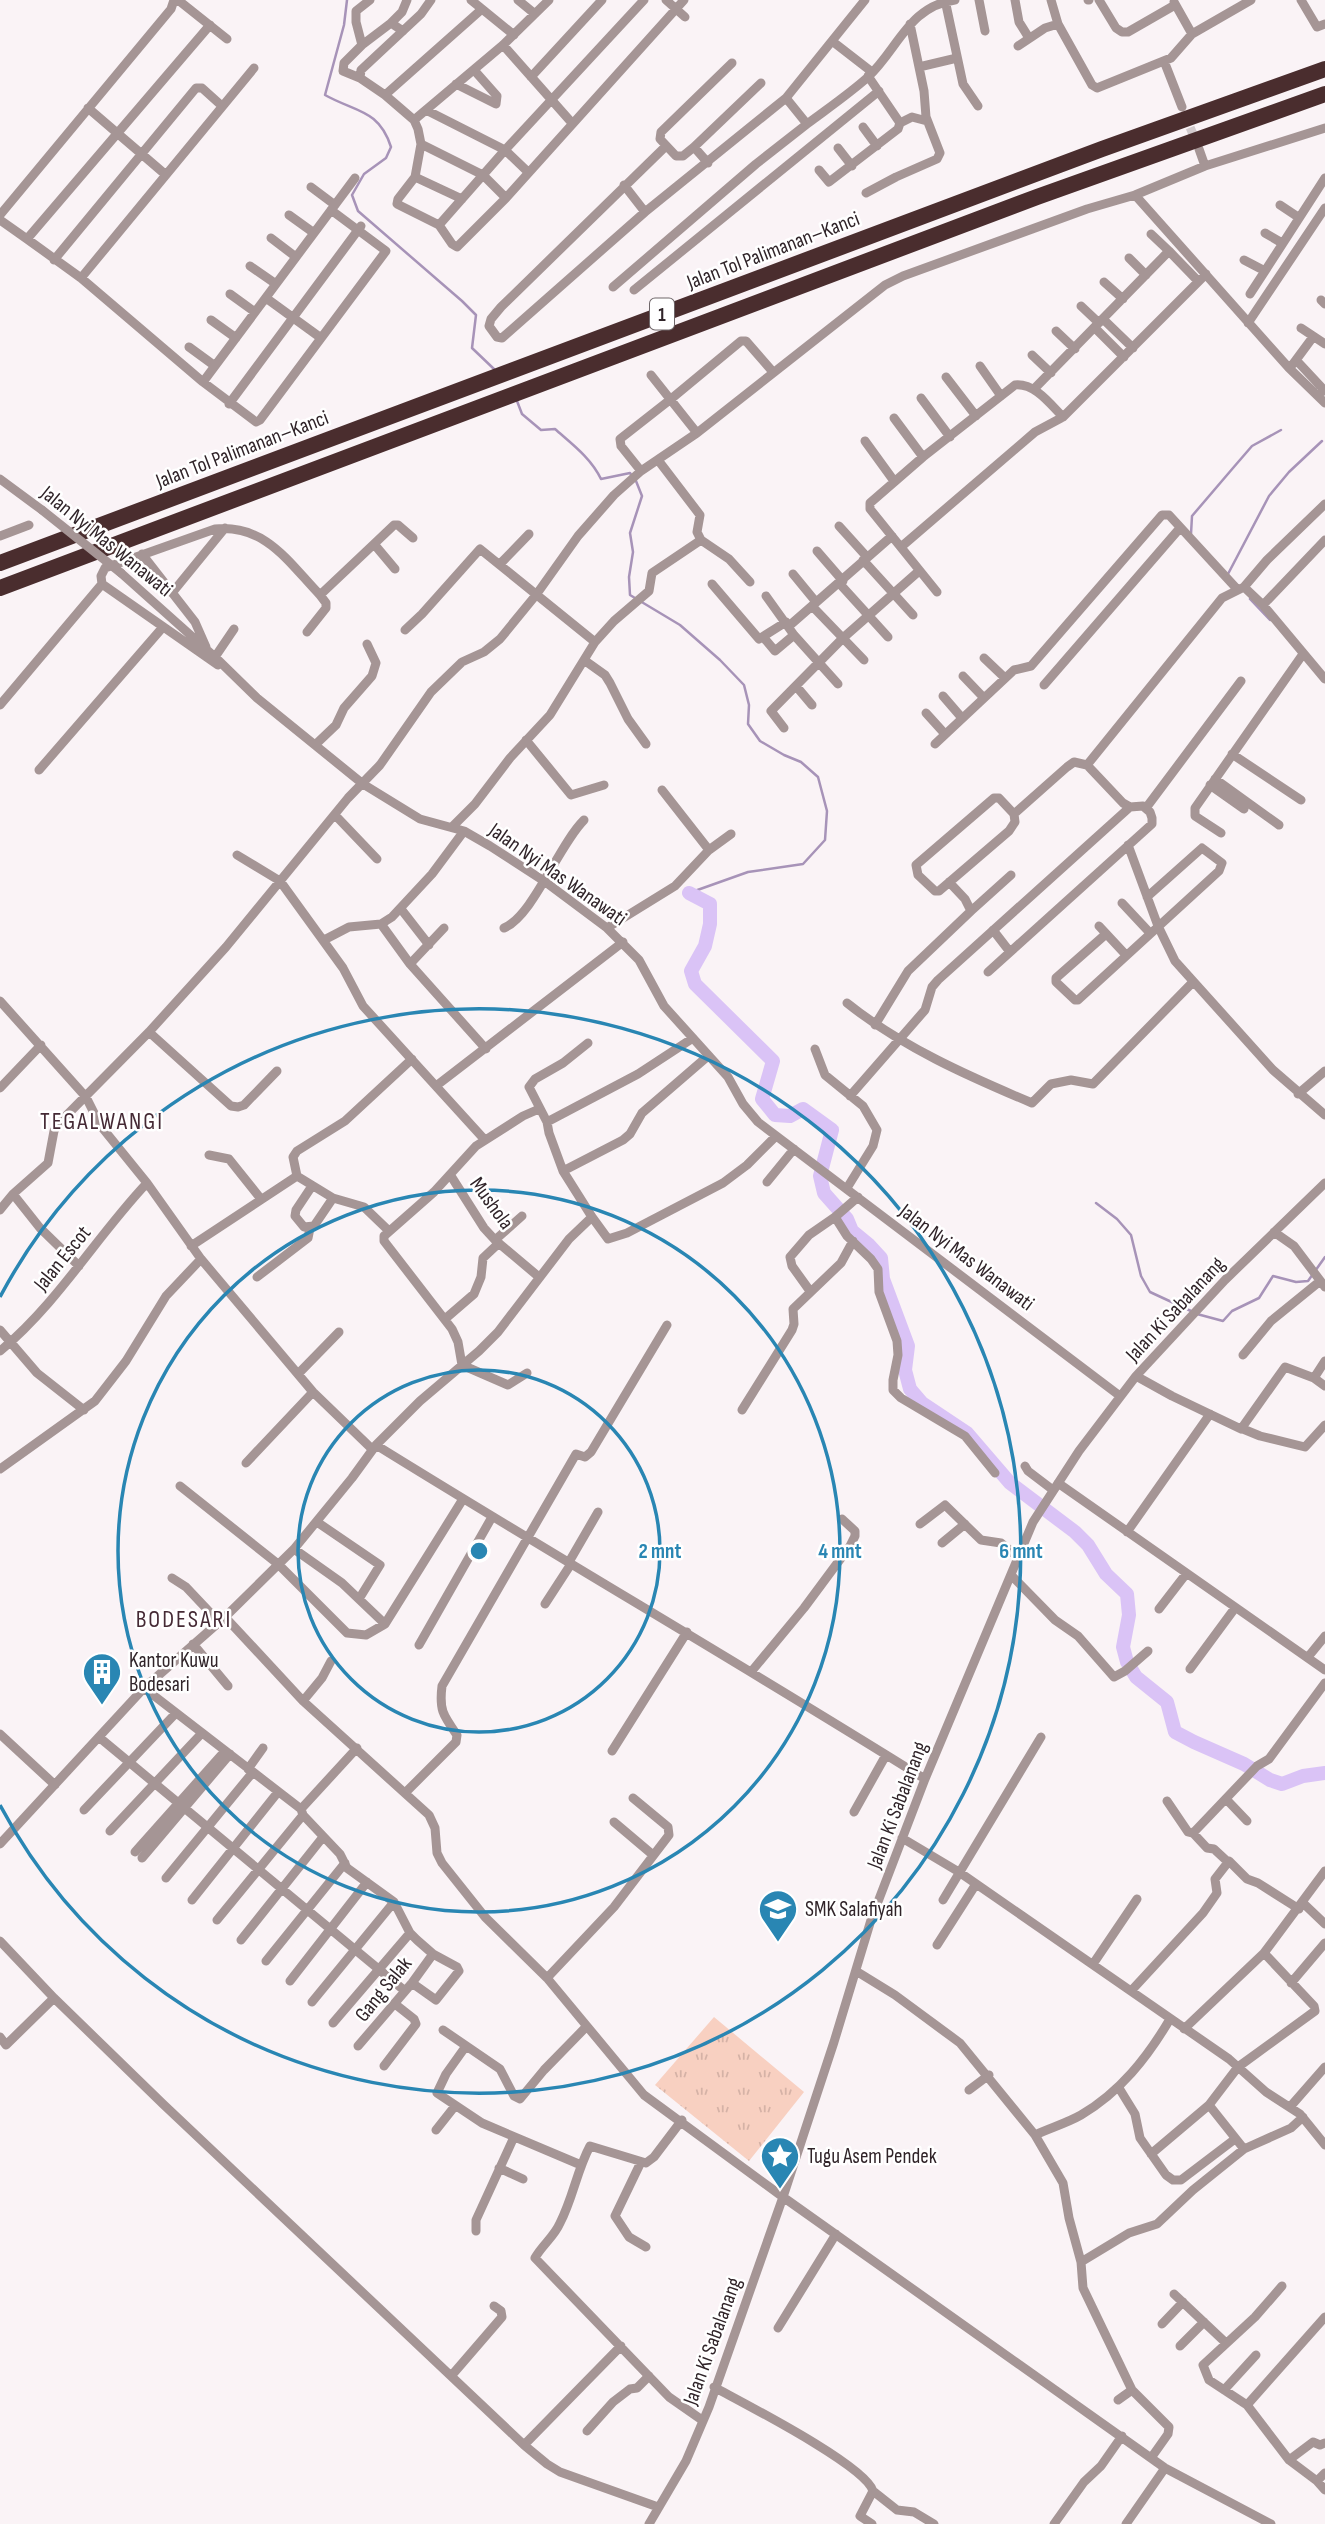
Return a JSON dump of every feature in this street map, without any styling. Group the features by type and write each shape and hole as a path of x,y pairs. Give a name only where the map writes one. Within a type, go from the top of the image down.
{"highway":[{"name":"Jalan Tol Palimanan–Kanci","path":"0,562 1089,154 1325,69"},
{"name":"Jalan Tol Palimanan–Kanci","path":"0,588 1037,197 1325,94"}],"street":[{"path":"0,215 176,0 227,38"},
{"path":"362,45 356,11 370,0"},
{"path":"407,0 402,12 362,45 343,66 345,73 360,78 385,95 414,120 421,145 415,177 397,204 439,225 457,247 506,198 684,0"},
{"path":"360,78 361,70 403,31 431,0 437,0"},
{"path":"471,0 514,35"},
{"path":"518,0 535,14"},
{"path":"414,120 503,45 549,0"},
{"path":"531,77 602,0"},
{"path":"439,225 644,0"},
{"path":"666,0 685,17"},
{"path":"665,147 501,307 491,319 491,332 502,338 645,212 786,98 865,0"},
{"path":"613,287 756,164 870,74 910,24 925,10 949,0 963,84 978,106"},
{"path":"979,0 985,31"},
{"path":"1015,0 1019,22 1029,38"},
{"path":"1051,0 1058,24 1094,87 1164,61 1175,54 1192,34 1251,0"},
{"path":"1099,0 1122,33 1128,32 1174,3 1192,34"},
{"path":"1301,0 1317,27 1325,24"},
{"path":"385,95 482,9"},
{"path":"391,23 403,31"},
{"path":"866,193 937,159 940,153 927,121 910,24"},
{"path":"1018,46 1058,24"},
{"path":"27,239 209,25"},
{"path":"832,41 870,74 900,123"},
{"path":"503,45 572,123"},
{"path":"919,67 957,58"},
{"path":"1164,61 1182,107"},
{"path":"732,63 661,132 660,139 665,147 680,157 761,83"},
{"path":"81,278 254,68"},
{"path":"456,84 496,104 497,96 474,70"},
{"path":"54,260 196,88 202,88 222,106"},
{"path":"634,290 878,91"},
{"path":"786,98 807,124"},
{"path":"88,108 166,174"},
{"path":"426,110 505,150 528,172"},
{"path":"819,170 830,182 898,129 900,123 912,117 927,121"},
{"path":"863,128 877,146"},
{"path":"0,1210 7,1197 47,1163 54,1131 149,1032 280,881 402,736 431,692 462,662 484,652 500,639 596,514 640,472 697,432 885,285 1087,209 1135,195 1205,166 1325,128"},
{"path":"421,145 483,175 506,198"},
{"path":"694,147 708,163"},
{"path":"838,148 852,166"},
{"path":"1199,149 1205,166"},
{"path":"756,164 768,179"},
{"path":"415,177 462,199"},
{"path":"1250,294 1325,177"},
{"path":"203,382 355,178"},
{"path":"624,185 645,212"},
{"path":"0,220 81,278 252,421 260,420 386,251 311,187"},
{"path":"1135,195 1289,368 1325,403"},
{"path":"1280,205 1298,217"},
{"path":"1248,323 1325,208"},
{"path":"289,215 314,233"},
{"path":"229,404 360,228"},
{"path":"1265,233 1293,258"},
{"path":"1152,234 1198,281"},
{"path":"271,238 296,257"},
{"path":"1034,389 1169,251"},
{"path":"650,257 660,269"},
{"path":"1129,258 1146,275"},
{"path":"1244,260 1265,271"},
{"path":"250,265 276,284"},
{"path":"901,547 1035,432 1063,417 1206,274"},
{"path":"1104,282 1123,299"},
{"path":"230,294 255,313"},
{"path":"265,298 321,338"},
{"path":"1081,306 1133,348"},
{"path":"211,320 236,338"},
{"path":"1099,323 1124,357"},
{"path":"1301,328 1325,344 1325,350"},
{"path":"1056,331 1074,349"},
{"path":"1289,368 1313,337"},
{"path":"640,472 619,441 743,340 773,372"},
{"path":"189,347 215,366"},
{"path":"1032,355 1051,373"},
{"path":"1297,360 1325,391"},
{"path":"980,366 1001,396"},
{"path":"651,375 697,432"},
{"path":"946,377 976,416"},
{"path":"937,592 869,506 923,457 1019,384 1034,389 1063,417"},
{"path":"922,398 950,437"},
{"path":"894,418 923,457"},
{"path":"865,442 894,481"},
{"path":"658,460 700,515 698,537 729,559 750,582"},
{"name":"Jalan Nyi Mas Wanawati","path":"0,479 121,573 231,673 363,784 420,819 464,831 544,881 607,928 639,960 664,1006 727,1077 752,1115 776,1136 1120,1396"},
{"path":"1087,765 1222,597 1240,588 1325,504"},
{"path":"935,744 1014,670 1031,666 1162,514 1169,515 1240,588 1263,605 1325,680"},
{"path":"0,536 29,525"},
{"path":"320,595 394,526 398,525 413,538"},
{"path":"839,526 892,594 913,615"},
{"path":"172,593 225,528"},
{"path":"1044,685 1180,528"},
{"path":"0,705 102,584 102,572 105,568 215,529 252,532 263,538 320,595 326,608 307,632"},
{"path":"500,564 530,534"},
{"path":"764,638 775,652 789,628 892,536"},
{"path":"453,827 550,715 595,642 649,591 652,573 701,540"},
{"path":"1263,605 1325,540"},
{"path":"374,544 396,569"},
{"path":"405,630 480,549 595,642"},
{"path":"817,551 867,616 888,637"},
{"path":"142,555 195,622 207,650"},
{"path":"784,728 772,714 772,710 843,638 919,570"},
{"path":"793,574 814,604 864,660"},
{"path":"102,584 231,673"},
{"path":"712,584 757,638 789,628"},
{"path":"766,596 789,628 838,684"},
{"path":"39,770 163,627"},
{"path":"215,657 234,629"},
{"path":"315,746 336,725 344,708 372,676 376,663 367,644"},
{"path":"1221,833 1195,816 1195,808 1303,654"},
{"path":"984,658 1005,678"},
{"path":"584,660 605,675 628,719 646,744"},
{"path":"963,676 984,698"},
{"path":"1146,808 1241,681"},
{"path":"796,686 812,705"},
{"path":"943,696 962,718"},
{"path":"926,713 944,734"},
{"path":"526,740 571,795 604,785"},
{"path":"1232,754 1301,800"},
{"path":"988,972 1152,824 1152,818 1146,808 1130,807 1123,803 1087,765 1078,762 1071,764 1014,814"},
{"path":"1213,782 1244,809"},
{"path":"1213,782 1279,825"},
{"path":"662,790 709,849"},
{"path":"994,798 999,798 1014,814 1015,822 1009,831 939,891 935,891 918,875 916,865 994,798"},
{"path":"857,1101 901,1038 925,1010 932,987 938,980 1130,807"},
{"path":"335,815 377,859"},
{"path":"504,928 519,918 570,836 584,820"},
{"path":"324,940 352,926 381,925 401,909 432,874 464,831"},
{"path":"607,928 675,886 709,849 731,834"},
{"path":"1128,845 1158,926 1175,961 1273,1070 1325,1115"},
{"path":"1106,934 1056,978 1056,982 1074,999 1078,1000 1219,872 1222,863 1202,848 1147,897"},
{"path":"237,855 280,881 343,968 363,1006 484,1139"},
{"path":"876,1024 908,971 1011,875"},
{"path":"949,881 971,911"},
{"path":"1122,904 1150,933"},
{"path":"401,909 429,945"},
{"path":"381,925 411,964 486,1049"},
{"path":"1099,926 1126,956"},
{"path":"411,964 444,928"},
{"path":"993,930 1010,953"},
{"path":"436,1086 623,942"},
{"path":"847,1003 876,1024 954,1069 1032,1103 1051,1084 1071,1080 1093,1084 1193,982"},
{"path":"0,1001 86,1097 100,1125 148,1183 201,1259 313,1392 374,1447 687,1632 925,1779"},
{"path":"149,1032 231,1106 238,1108 244,1105 277,1071"},
{"path":"547,1122 638,1074 692,1038"},
{"path":"588,1043 563,1063 530,1083 530,1090 547,1122 563,1171 608,1239 627,1233 733,1177 776,1136"},
{"path":"0,1088 41,1045"},
{"path":"815,1049 825,1075 871,1116 877,1135 847,1188"},
{"path":"563,1171 623,1140 642,1112 708,1056"},
{"path":"389,1231 364,1207 333,1198 297,1177 293,1160 295,1154 345,1121 412,1059"},
{"path":"1298,1094 1325,1070"},
{"path":"462,1365 458,1342 444,1319 384,1241 384,1236 451,1176 475,1146 540,1109"},
{"path":"767,1182 794,1149"},
{"path":"209,1155 229,1159 261,1199"},
{"name":"Mushola","path":"451,1176 484,1228 539,1277"},
{"path":"191,1246 297,1177"},
{"name":"Jalan Escot","path":"0,1351 46,1307 148,1183"},
{"name":"Jalan Ki Sabalanang","path":"649,2524 686,2461 702,2420 783,2197 871,1920 925,1779 1041,1508 1136,1376 1225,1280 1325,1183"},
{"path":"310,1228 304,1227 295,1216 312,1186"},
{"path":"7,1197 79,1266"},
{"path":"810,1291 792,1266 790,1257 810,1235 858,1197"},
{"path":"257,1277 307,1238 310,1228 333,1198"},
{"path":"444,1319 474,1294 481,1277 483,1258 522,1216"},
{"path":"836,1216 852,1241 872,1259 878,1269 879,1292 897,1341 898,1355 892,1380 893,1390 901,1398 965,1436 995,1473"},
{"path":"0,1844 144,1688 222,1619 294,1549 374,1447 420,1401 498,1332 569,1239 592,1217"},
{"path":"1243,1355 1271,1321 1317,1279 1294,1246 1274,1232"},
{"path":"742,1410 792,1330 793,1309 841,1263 852,1241"},
{"path":"0,1469 84,1410 108,1386 166,1296 201,1259"},
{"path":"405,1793 456,1742 457,1735 442,1713 442,1686 576,1454 585,1457 592,1452 667,1325"},
{"path":"0,1329 37,1373 84,1410"},
{"path":"298,1374 339,1332"},
{"path":"1314,1378 1325,1361"},
{"path":"462,1365 508,1385 527,1373"},
{"path":"1243,1429 1285,1367 1314,1378 1325,1386"},
{"path":"1136,1376 1260,1436 1305,1447 1325,1425"},
{"path":"246,1463 313,1392"},
{"path":"1127,1532 1210,1414"},
{"path":"1024,1466 1127,1532 1325,1670"},
{"path":"180,1486 278,1564 348,1633 366,1635 385,1624 463,1499"},
{"path":"920,1524 944,1505 984,1542 1001,1543 1018,1557"},
{"path":"545,1604 598,1512"},
{"path":"419,1645 492,1517"},
{"path":"751,1672 804,1608 850,1546 855,1531 842,1519"},
{"path":"317,1522 380,1565 359,1599"},
{"path":"942,1543 965,1524"},
{"path":"294,1549 342,1583 385,1624"},
{"path":"1159,1609 1186,1574"},
{"path":"1011,1575 1055,1620 1078,1636 1110,1674 1114,1676 1129,1668 1149,1651"},
{"path":"172,1578 222,1619 303,1701 432,1819 437,1853 442,1863 485,1917 547,1978 635,2087 783,2197 1151,2458 1256,2520 1271,2524"},
{"path":"1191,1669 1235,1608"},
{"path":"612,1751 687,1632"},
{"path":"1308,1657 1325,1636"},
{"path":"193,1644 228,1686"},
{"path":"303,1701 322,1678 331,1661"},
{"path":"1193,1833 1253,1770 1269,1759 1325,1682"},
{"path":"144,1688 302,1812 340,1854 351,1871 394,1902 410,1933 433,1954 457,1967 458,1974 436,2000 412,1983"},
{"path":"85,1810 128,1761 176,1713"},
{"path":"110,1831 202,1733"},
{"path":"0,1734 55,1785"},
{"path":"943,1900 1041,1737"},
{"path":"100,1738 405,1991"},
{"path":"166,1878 209,1828 263,1748"},
{"path":"217,1920 302,1812 357,1748"},
{"path":"139,1855 227,1752"},
{"path":"854,1812 886,1755"},
{"path":"192,1899 278,1791"},
{"path":"547,1978 614,1907 670,1830 633,1798"},
{"path":"1226,1799 1247,1821"},
{"path":"1167,1801 1188,1832 1193,1833 1207,1848 1214,1849 1230,1861 1247,1879 1258,1882 1301,1906 1325,1924"},
{"path":"614,1822 653,1855"},
{"path":"241,1940 323,1837"},
{"path":"902,1838 959,1872 1238,2067 1266,2092 1303,2117 1325,2145"},
{"path":"1131,1991 1203,1913 1217,1893 1215,1879 1228,1862"},
{"path":"266,1961 345,1863"},
{"path":"1184,2029 1264,1953 1325,1871"},
{"path":"290,1981 367,1882"},
{"path":"937,1945 976,1884"},
{"path":"1093,1964 1137,1899"},
{"path":"312,2002 394,1902"},
{"path":"333,2023 410,1933"},
{"path":"0,1941 54,1998 524,2445 560,2472 658,2507"},
{"path":"1292,1983 1325,1943"},
{"path":"1264,1953 1325,2019"},
{"name":"Gang Salak","path":"358,2046 395,2004 433,1954"},
{"path":"856,1971 935,2023 960,2043 989,2075 1035,2135 1063,2183 1081,2262 1083,2288 1132,2390 1169,2427 1168,2434 1151,2458"},
{"path":"2,2044 54,1998"},
{"path":"384,2066 416,2024 414,2019 395,2004"},
{"path":"1151,2154 1209,2105 1238,2067 1315,2011"},
{"path":"1035,2135 1078,2116 1119,2088 1170,2019"},
{"path":"443,2030 500,2069 514,2096 520,2099 586,2027"},
{"path":"466,2046 436,2093 514,2137 581,2165"},
{"path":"1290,2106 1325,2067"},
{"path":"969,2090 989,2075"},
{"path":"1119,2088 1135,2114 1140,2138 1166,2175 1177,2181 1235,2138"},
{"path":"1209,2105 1244,2149"},
{"path":"436,2130 455,2106"},
{"path":"1081,2262 1129,2233 1157,2224 1193,2190 1244,2149 1291,2128 1303,2117"},
{"path":"682,2120 654,2157 646,2163 592,2146 581,2165 578,2181 561,2222 535,2258 669,2398 702,2420"},
{"path":"476,2231 477,2220 514,2137"},
{"path":"641,2162 615,2216 629,2237 646,2247"},
{"path":"499,2168 523,2179"},
{"path":"764,2182 786,2187"},
{"path":"778,2328 836,2234"},
{"path":"1282,2286 1255,2317 1203,2365 1203,2369 1209,2380 1247,2405 1289,2460 1325,2490"},
{"path":"1174,2294 1226,2343"},
{"path":"1162,2324 1183,2302"},
{"path":"452,2375 502,2317 501,2311 494,2306"},
{"path":"1247,2405 1325,2317"},
{"path":"1180,2346 1204,2322"},
{"path":"524,2445 621,2346"},
{"path":"1224,2390 1256,2355"},
{"path":"587,2431 613,2402 630,2389 638,2388 649,2376"},
{"path":"714,2387 810,2440 852,2469 871,2485 873,2491 897,2510 914,2512 934,2524"},
{"path":"1118,2400 1132,2390"},
{"path":"1054,2524 1122,2436"},
{"path":"1289,2460 1313,2442 1320,2445 1325,2443"},
{"path":"1126,2524 1166,2468"},
{"path":"1317,2482 1325,2473"},
{"path":"872,2524 857,2520 873,2491"}],"green space":[{"path":"714,2017 804,2092 749,2161 655,2085"}],"waterway":[{"path":"347,0 344,25 325,95 373,118 380,125 391,147 386,158 364,174 352,195 358,211 476,315 472,348 494,369"},
{"path":"517,401 522,414 541,430 555,429 587,458 601,479 630,473 632,476"},
{"path":"1191,534 1192,516 1252,446 1281,430"},
{"path":"1228,574 1269,496 1289,472 1322,441"},
{"path":"636,481 642,496 630,533 633,552 629,577 630,595 680,625 744,685 749,705 748,724 760,741 801,762 818,777 827,811 825,840 803,864 748,872 689,893"},
{"path":"1250,599 1270,620"},
{"path":"689,893 710,904 710,924 705,946 691,971 695,984 773,1061 762,1099 775,1115 790,1116 803,1109 832,1130 820,1176 824,1193 847,1219 852,1231 881,1258 883,1279 908,1346 905,1370 910,1389 922,1403 967,1433 1010,1483 1075,1532 1088,1545 1106,1574 1127,1594 1129,1615 1123,1647 1127,1662 1136,1677 1167,1702 1175,1732 1282,1784 1303,1776 1325,1773"},
{"path":"1096,1203 1117,1219 1131,1235 1141,1276 1150,1292 1191,1311"},
{"path":"1197,1314 1223,1321 1232,1311 1259,1298 1273,1276 1296,1282 1308,1281 1325,1257"}],"tunnel":[{"path":"1185,115 1197,144"}],"place":[{"name":"Kantor Kuwu Bodesari","path":"102,1706"},
{"name":"SMK Salafiyah","path":"778,1943"},
{"name":"Tugu Asem Pendek","path":"780,2190"}],"district":[{"name":"TEGALWANGI","path":"102,1121"},
{"name":"BODESARI","path":"184,1619"}]}
